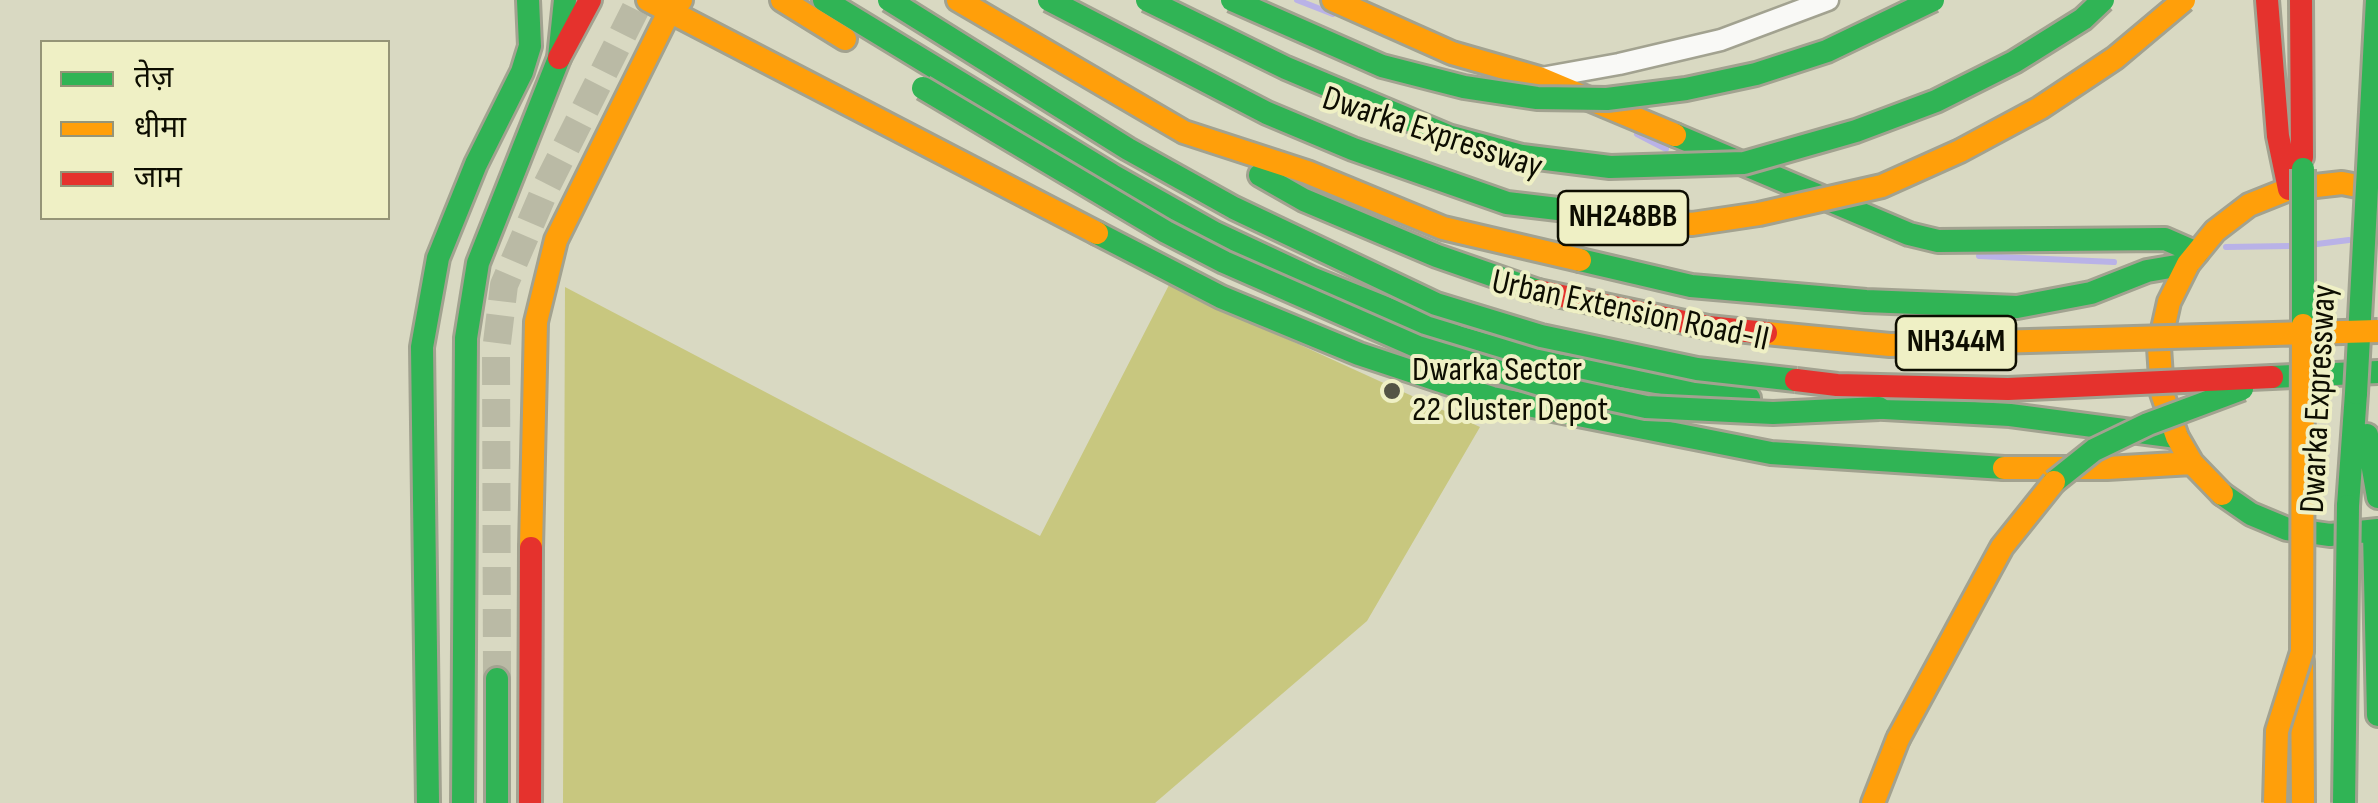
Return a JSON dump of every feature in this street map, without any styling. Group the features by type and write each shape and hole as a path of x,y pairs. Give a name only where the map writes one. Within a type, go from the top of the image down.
{"main road":[{"path":"428,803 422,347 438,258 476,164 522,72 530,46 528,0"},
{"path":"559,58 565,0"},
{"path":"462,803 466,338 478,263 559,58 590,0"},
{"path":"648,0 675,6 1221,297 1360,354 1492,398 1772,453 1980,468 2192,464"},
{"path":"782,0 860,49"},
{"path":"824,0 1215,233 1311,278 1458,337 1557,365 1773,402 2010,415 2176,437"},
{"name":"Urban Extension Road-II","path":"889,0 1128,149 1234,208 1436,304 1541,336 1696,369 1837,385 2008,389 2378,372"},
{"path":"958,0 1184,132 1307,172 1443,228 1692,286 1884,302 2017,307 2091,292 2192,258"},
{"name":"Dwarka Expressway","path":"1049,0 1267,113 1353,149 1506,203 1692,224 1759,214 1882,186 1960,151 2040,108 2114,58 2184,0"},
{"name":"Dwarka Expressway","path":"1147,0 1286,68 1448,136 1522,156 1610,167 1744,163 1856,131 1936,101 2014,62 2082,19 2104,0"},
{"path":"1232,0 1382,66 1464,87 1536,98 1606,98 1686,90 1756,74 1827,50 1932,0"},
{"path":"1334,0 1452,52 1539,78 1908,234 1938,241 1981,242 2165,239 2192,258"},
{"path":"2267,0 2278,136 2289,189"},
{"name":"Dwarka Expressway","path":"2300,0 2303,803"},
{"name":"Dwarka Expressway","path":"2344,803 2348,506 2377,0"},
{"path":"530,803 536,322 556,240 675,6"},
{"path":"915,83 1082,184 1224,262 1418,347 1540,384 1646,407 1774,412 1966,404 2008,389"},
{"name":"Urban Extension Road-II","path":"1184,132 1304,200 1436,256 1538,291 1708,327 1890,344 2378,331"},
{"path":"2378,190 2342,183 2289,189 2250,206 2215,231 2192,258 2168,302 2160,347 2162,393 2176,437 2192,464 2219,492 2251,514 2287,529 2330,535 2376,530 2378,715"},
{"path":"1873,803 1898,739 1960,621 2002,547 2057,478 2094,450 2148,424 2272,377"},
{"path":"2356,394 2374,463 2378,497"},
{"path":"2286,803 2287,529"},
{"path":"426,618 462,648"},
{"path":"2274,803 2278,730 2302,652"},
{"path":"497,679 497,803"}],"street":[{"path":"1539,78 1721,40 1828,0"}],"shaded area":[{"path":"1169,285 1480,427 1367,621 1155,803 563,803 565,287 1040,536"}],"waterway":[{"path":"1297,0 1333,14"},
{"path":"1637,134 1666,149"},
{"path":"2317,244 2349,240"},
{"path":"2226,247 2290,246"},
{"path":"1979,256 2114,262"}],"tunnel":[{"path":"497,679 496,351 504,285 547,185 640,0"}],"traffic: fast":[{"path":"428,803 422,347 438,258 476,164 522,72 530,46 528,0"},
{"path":"463,803 466,338 478,263 559,58 565,0"},
{"path":"824,0 1112,175 1215,233 1311,278 1458,337 1557,365 1749,398"},
{"path":"889,0 1128,149 1234,208 1436,304 1541,336 1697,369 1796,380"},
{"path":"1049,0 1267,113 1353,149 1507,203 1660,221"},
{"path":"1147,0 1286,68 1448,136 1522,156 1610,167 1744,163 1856,131 1936,101 2014,62 2083,19 2103,0"},
{"path":"1232,0 1382,66 1464,87 1537,98 1607,99 1686,89 1756,74 1827,51 1933,0"},
{"path":"2356,393 2377,0"},
{"path":"923,88 1166,232 1224,262 1418,347 1540,384 1646,407 1773,413 1879,408"},
{"path":"1675,135 1909,234 1938,241 2165,239 2197,253"},
{"path":"2303,169 2303,325"},
{"path":"1260,175 1304,200 1437,256 1538,291"},
{"path":"1097,233 1221,297 1359,354 1492,398 1771,453 2004,468"},
{"path":"1580,260 1691,286 1866,301 2017,307 2091,293 2147,271 2188,264"},
{"path":"2272,377 2378,372"},
{"path":"2054,482 2094,450 2148,424 2242,389"},
{"path":"2348,506 2356,393"},
{"path":"1849,406 2010,415 2177,437"},
{"path":"2367,435 2378,497"},
{"path":"2222,494 2251,514 2287,529 2330,535 2378,530"},
{"path":"2344,803 2348,506"},
{"path":"2374,531 2378,715"},
{"path":"497,679 497,803"}],"traffic: slow":[{"path":"648,0 1097,233"},
{"path":"669,12 681,0"},
{"path":"782,0 845,39"},
{"path":"958,0 1184,132 1307,172 1443,228 1580,260"},
{"path":"1333,0 1452,53 1539,78 1675,135"},
{"path":"1660,221 1692,224 1759,214 1882,186 1960,151 2040,108 2115,58 2184,0"},
{"path":"531,548 536,322 556,240 669,12"},
{"path":"2222,494 2192,463 2177,437 2162,393 2159,347 2169,302 2188,264 2215,231 2249,205 2289,189 2342,183 2378,190"},
{"path":"2275,803 2277,731 2302,652 2303,325"},
{"path":"1766,333 1890,345 2378,331"},
{"path":"2004,468 2192,463"},
{"path":"1898,739 2002,547 2054,482"},
{"path":"2302,661 2303,803"},
{"path":"1873,803 1898,739"}],"traffic: jam":[{"path":"559,58 590,0"},
{"path":"2267,0 2278,136 2289,189"},
{"path":"2301,0 2302,157"},
{"path":"1538,291 1708,327 1766,333"},
{"path":"1796,380 1837,385 2008,389 2272,377"},
{"path":"530,803 531,548"}],"place":[{"name":"Dwarka Sector 22 Cluster Depot","path":"1392,391"}]}
